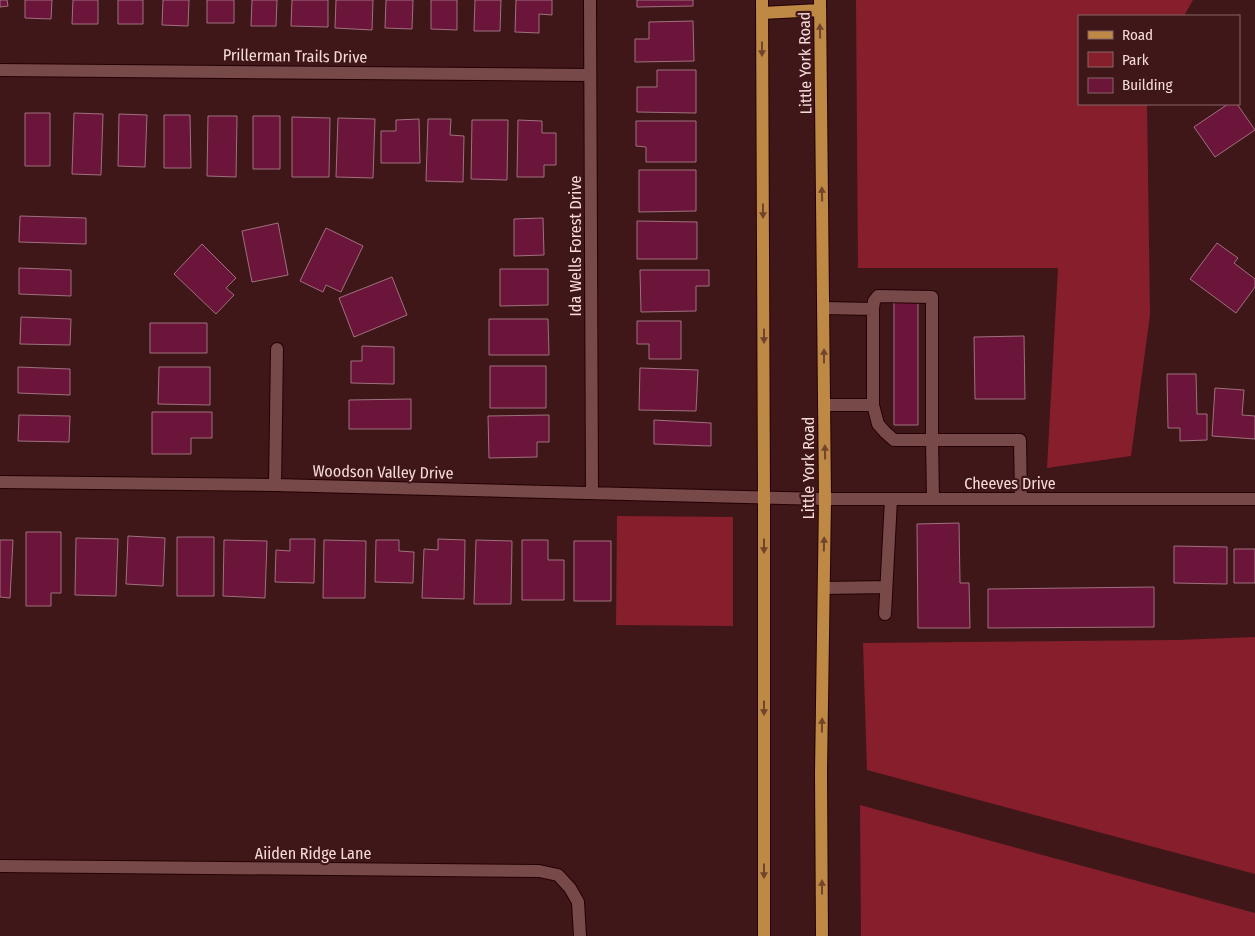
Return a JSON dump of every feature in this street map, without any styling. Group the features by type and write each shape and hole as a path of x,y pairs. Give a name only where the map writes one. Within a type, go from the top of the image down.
{"main road":[{"path":"764,936 762,6 820,5"},
{"name":"Little York Road","path":"820,5 825,499 821,773 822,936"}],"street":[{"name":"Ida Wells Forest Drive","path":"590,0 592,492"},
{"name":"Prillerman Trails Drive","path":"0,70 590,75"},
{"path":"933,499 932,440 932,297 878,296 874,301 873,309 873,405 878,424 894,440 932,440 1020,440 1021,499"},
{"path":"823,308 873,309"},
{"path":"275,486 277,349"},
{"path":"824,405 873,405"},
{"name":"Woodson Valley Drive","path":"0,482 592,492 764,497"},
{"name":"Cheeves Drive","path":"764,497 825,499 1255,498"},
{"path":"885,614 890,499"},
{"path":"824,588 886,586"},
{"name":"Aiiden Ridge Lane","path":"0,866 539,871 558,875 570,888 578,902 580,936"}],"green space":[{"path":"856,0 1193,0 1185,15 1078,15 1078,105 1147,105 1150,315 1131,456 1047,468 1058,268 858,268"},
{"path":"617,516 733,517 733,626 616,625"},
{"path":"1255,637 1255,874 867,770 863,643 1177,640"},
{"path":"860,805 1255,913 1255,936 861,936"}],"building":[{"path":"0,0 7,0 8,6 0,7"},
{"path":"25,0 52,0 51,19 25,18"},
{"path":"73,0 98,0 98,24 72,24"},
{"path":"118,0 143,0 143,24 118,24"},
{"path":"163,0 189,0 188,26 162,25"},
{"path":"207,0 234,0 234,23 207,23"},
{"path":"252,0 277,0 276,26 251,26"},
{"path":"292,0 328,0 328,27 291,26"},
{"path":"336,0 373,0 372,30 335,28"},
{"path":"386,0 413,0 412,29 385,28"},
{"path":"431,0 457,0 457,30 431,29"},
{"path":"475,0 501,0 500,31 474,31"},
{"path":"516,0 552,0 552,15 539,14 539,33 515,32"},
{"path":"637,0 693,0 693,6 637,7"},
{"path":"693,21 694,61 635,62 635,39 649,39 649,22"},
{"path":"657,70 696,70 696,113 637,112 637,87 657,87"},
{"path":"1227,105 1238,105 1255,130 1215,157 1194,127"},
{"path":"25,113 50,113 50,166 25,166"},
{"path":"74,113 103,114 101,175 72,174"},
{"path":"119,114 147,115 145,167 118,166"},
{"path":"164,115 190,115 191,168 164,168"},
{"path":"208,116 237,116 236,177 207,176"},
{"path":"253,116 280,116 280,169 253,169"},
{"path":"292,117 330,118 329,177 292,177"},
{"path":"338,118 375,119 373,178 336,177"},
{"path":"419,119 420,163 381,163 381,131 396,131 396,120"},
{"path":"428,119 451,119 450,135 464,136 463,182 426,181"},
{"path":"472,120 508,120 507,180 471,179"},
{"path":"518,120 542,121 542,133 556,133 556,165 544,165 544,177 517,177"},
{"path":"636,121 696,121 696,162 646,162 646,147 636,146"},
{"path":"639,170 696,170 696,211 639,212"},
{"path":"20,216 86,218 86,244 19,242"},
{"path":"543,218 544,255 514,256 514,219"},
{"path":"637,221 697,222 697,259 637,259"},
{"path":"278,223 288,275 252,282 242,231"},
{"path":"326,228 363,246 341,292 326,285 323,292 300,281"},
{"path":"1217,243 1238,258 1234,263 1255,279 1255,287 1236,313 1190,279"},
{"path":"202,244 236,278 226,288 234,295 216,314 174,274"},
{"path":"19,268 71,270 71,296 19,294"},
{"path":"500,269 548,269 548,305 500,306"},
{"path":"640,270 709,270 709,286 696,286 696,311 641,312"},
{"path":"392,277 407,315 354,337 339,298"},
{"path":"918,301 918,425 894,425 894,302"},
{"path":"21,317 71,319 70,345 20,344"},
{"path":"489,319 548,319 549,355 489,355"},
{"path":"637,321 681,321 681,359 649,359 649,344 637,344"},
{"path":"150,323 207,323 207,353 150,353"},
{"path":"1024,336 1025,399 975,399 974,337"},
{"path":"362,346 394,347 394,384 351,383 351,361 362,361"},
{"path":"490,366 546,366 546,408 490,408"},
{"path":"18,367 70,369 70,395 18,393"},
{"path":"159,367 210,367 210,405 158,404"},
{"path":"640,368 698,370 696,411 639,410"},
{"path":"1167,374 1196,374 1197,414 1207,414 1207,440 1180,441 1180,428 1168,428"},
{"path":"1215,388 1244,390 1242,415 1255,416 1255,439 1212,436"},
{"path":"411,399 411,429 349,429 349,400"},
{"path":"152,412 212,412 212,438 191,438 191,454 152,454"},
{"path":"19,415 70,416 69,442 18,441"},
{"path":"549,415 549,442 537,442 537,457 489,458 488,416"},
{"path":"654,420 711,423 711,446 654,444"},
{"path":"959,523 960,583 969,583 970,628 918,628 917,524"},
{"path":"26,532 61,532 61,593 51,593 51,606 26,606"},
{"path":"128,536 165,538 163,586 126,584"},
{"path":"177,537 214,537 214,596 177,596"},
{"path":"76,538 118,539 116,596 75,595"},
{"path":"290,539 315,539 314,583 275,582 276,550 290,551"},
{"path":"438,539 465,540 464,599 422,598 424,549 438,550"},
{"path":"0,540 13,540 10,598 0,597"},
{"path":"224,540 267,541 265,598 223,596"},
{"path":"324,540 366,541 365,598 323,598"},
{"path":"376,540 399,540 399,551 414,552 413,583 375,582"},
{"path":"476,540 512,541 511,604 474,604"},
{"path":"522,540 548,540 548,560 564,560 564,600 522,600"},
{"path":"574,541 611,541 611,601 574,601"},
{"path":"1174,546 1227,547 1227,584 1174,583"},
{"path":"1234,549 1255,549 1255,583 1234,583"},
{"path":"1154,587 1154,627 988,628 988,589"}]}
